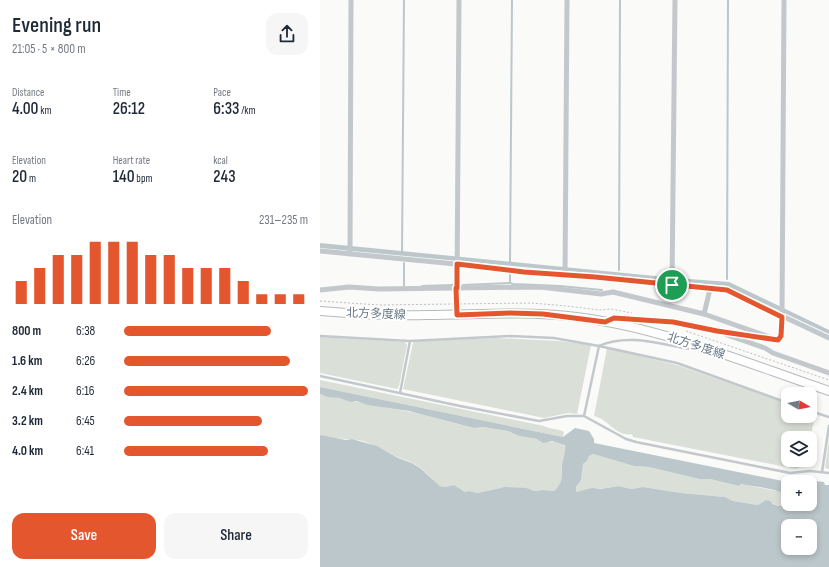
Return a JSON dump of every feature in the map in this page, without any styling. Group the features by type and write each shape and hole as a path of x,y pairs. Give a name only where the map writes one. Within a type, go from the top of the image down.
{"main road":[{"name":"北方多度線","path":"320,311 377,314 543,314 605,322 646,330 704,347 829,391"}],"street":[{"path":"350,253 351,0"},
{"path":"456,288 459,0"},
{"path":"565,274 567,0"},
{"path":"672,284 675,0"},
{"path":"778,340 781,336 782,315 784,0"},
{"path":"320,251 727,290 829,338"},
{"path":"320,290 349,287 379,289 540,287 601,294 613,292 704,314 778,340"},
{"path":"704,314 710,289"},
{"path":"605,322 614,318 673,322 717,331 778,340"},
{"path":"717,331 829,373"}],"lane":[{"path":"320,336 410,341 511,336 554,338 676,363 781,400"},
{"path":"584,416 599,346 608,341 630,339 690,349 704,347"},
{"path":"400,393 410,341"},
{"path":"320,376 538,421 567,416 584,416 626,439 636,442 790,473 810,471 829,473"},
{"path":"817,413 829,417"},
{"path":"822,472 829,426"}],"path":[{"path":"456,288 457,315"}],"shaded area":[{"path":"320,243 729,282 829,330 829,334 727,286 320,248"},
{"path":"320,337 405,342 407,345 399,386 397,389 320,373"},
{"path":"495,338 559,341 591,345 577,414 568,413 544,418 403,389 413,343 416,341"},
{"path":"607,348 677,365 781,402 781,423 813,423 812,431 781,431 781,466 633,437 632,434 624,434 616,430 602,419 594,416"},
{"path":"320,380 544,426 564,432 563,437 320,387"},
{"path":"320,387 563,437 575,428 589,431 594,439 594,443 781,481 781,493 765,488 741,484 739,486 710,479 699,479 649,467 634,466 593,454 589,456 587,461 583,464 581,480 576,487 576,492 592,488 600,489 619,486 631,489 643,487 681,493 725,497 733,501 758,505 766,500 778,506 781,505 781,511 817,511 817,481 824,482 825,485 829,485 829,567 320,567 320,435 346,440 352,439 377,446 420,468 440,486 445,487 454,485 465,492 469,491 478,493 505,487 526,488 535,491 554,491 559,485 561,479 562,464 565,453 565,445 552,441 543,443 537,439 519,436 508,431 483,427 474,428 409,411 328,397 320,394"},
{"path":"320,394 419,414 474,428 483,427 508,431 519,436 564,444 565,451 560,484 554,491 501,488 478,493 469,491 465,492 454,485 445,487 440,486 415,464 397,457 372,444 363,441 331,438 320,435"},
{"path":"829,439 829,469 825,468"},
{"path":"593,454 634,466 649,467 699,479 710,479 739,486 741,484 777,491 781,492 781,506 778,506 766,500 758,505 733,501 725,497 681,493 643,487 631,489 619,486 576,492 576,487 581,480 583,464 587,461 589,456"},
{"path":"786,467 802,467 796,469"}],"waterway":[{"path":"402,252 404,0"},
{"path":"510,262 512,0"},
{"path":"619,270 620,0"},
{"path":"727,279 728,0"},
{"path":"404,263 405,287"},
{"path":"510,273 510,283 513,284 602,290"},
{"path":"463,285 510,283"},
{"path":"422,286 454,285"}],"route":[{"path":"457,264 524,272 595,277 672,285 727,290 782,317 781,336 778,340 717,331 673,322 614,318 605,322 568,316 543,314 510,313 457,315 457,264"}]}
